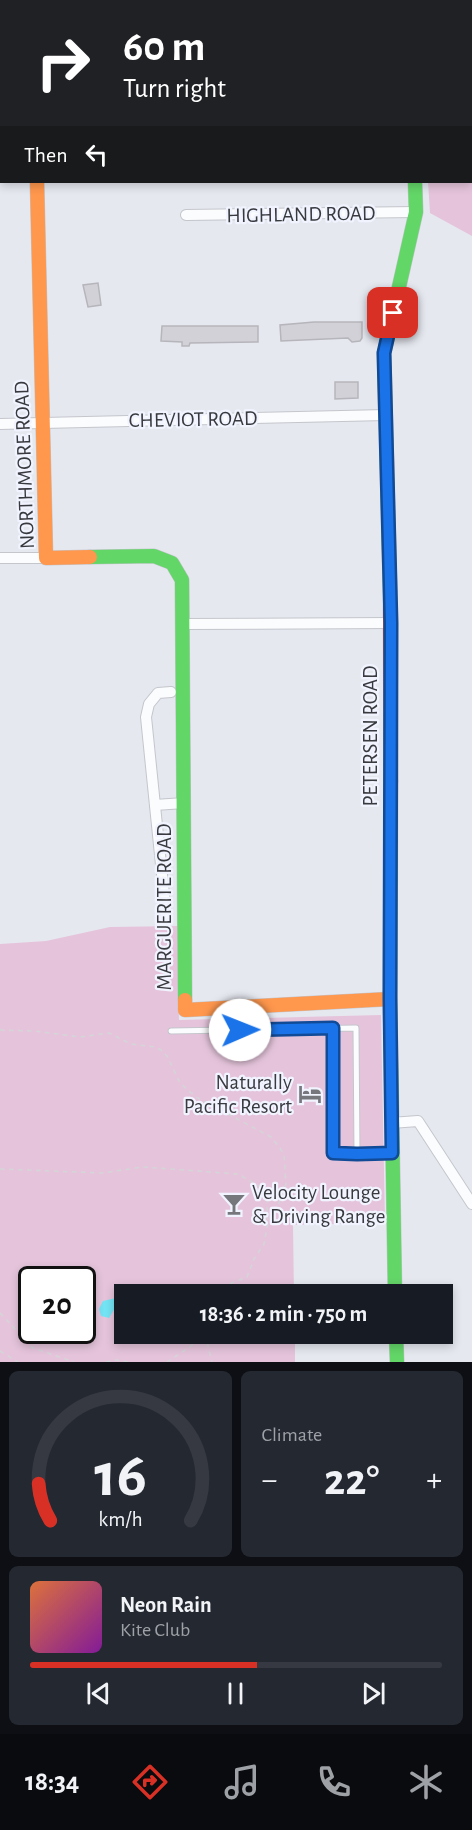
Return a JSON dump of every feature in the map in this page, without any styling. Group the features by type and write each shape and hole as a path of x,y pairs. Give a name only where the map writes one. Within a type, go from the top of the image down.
{"street":[{"name":"NORTHMORE ROAD","path":"37,183 46,558 154,556 172,563 182,580 183,624"},
{"name":"PETERSEN ROAD","path":"395,1284 390,999 391,623 384,353 416,212 415,183"},
{"name":"HIGHLAND ROAD","path":"186,215 416,212"},
{"name":"CHEVIOT ROAD","path":"0,424 386,415"},
{"path":"0,558 46,558"},
{"path":"183,624 391,623"},
{"name":"MARGUERITE ROAD","path":"183,624 185,1010 390,999"},
{"name":"MARGUERITE ROAD","path":"166,914 146,717 150,704 158,693 171,692"},
{"name":"MARGUERITE ROAD","path":"155,805 184,803"},
{"path":"392,1123 418,1121 472,1204"},
{"path":"396,1344 397,1362"}],"lane":[{"path":"333,1028 333,1153 392,1153"},
{"path":"171,1031 357,1028 357,1154"}],"path":[{"path":"0,1030 35,1031 80,1037 109,1033 131,1044 144,1044 161,1050 167,1056 180,1083 196,1097 271,1137 280,1148 284,1155 286,1184 276,1211 268,1223"},
{"path":"0,1169 102,1173 143,1167 238,1174 250,1180 266,1190 268,1223 264,1244 254,1259 247,1277 230,1284"},
{"path":"0,1313 33,1348 74,1362"},
{"path":"167,1362 193,1344"},
{"path":"206,1344 212,1362"},
{"path":"0,1351 18,1362"},
{"path":"106,1362 117,1360 128,1362"}],"shaded area":[{"path":"428,183 472,183 472,236 430,213"},
{"path":"177,926 179,1020 381,1015 385,1223 293,1225 294,1284 114,1284 114,1344 295,1344 295,1362 0,1362 0,944 46,941 110,927"}],"water":[{"path":"114,1298 114,1310 109,1318 101,1316 99,1309 103,1301"}],"building":[{"path":"98,283 101,305 88,307 83,285"},
{"path":"362,322 362,338 360,341 352,342 348,338 281,341 280,325"},
{"path":"162,326 258,326 258,342 190,343 189,346 182,346 182,342 161,341"},
{"path":"335,382 358,382 358,398 335,399"}],"traffic: fast":[{"path":"390,591 384,353 416,212 415,183"},
{"path":"90,557 154,556 172,563 182,580 185,1000"},
{"path":"391,781 390,998 395,1284"},
{"path":"396,1344 397,1362"}],"traffic: slow":[{"path":"37,183 46,558 90,557"},
{"path":"185,1000 185,1010 390,999"}],"traffic: jam":[{"path":"390,591 391,781"}],"place":[{"name":"Naturally Pacific Resort","path":"310,1094"},
{"name":"Velocity Lounge & Driving Range","path":"234,1204"}],"route":[{"path":"240,1030 333,1028 333,1153 392,1153 391,623 384,353 393,313"}]}
